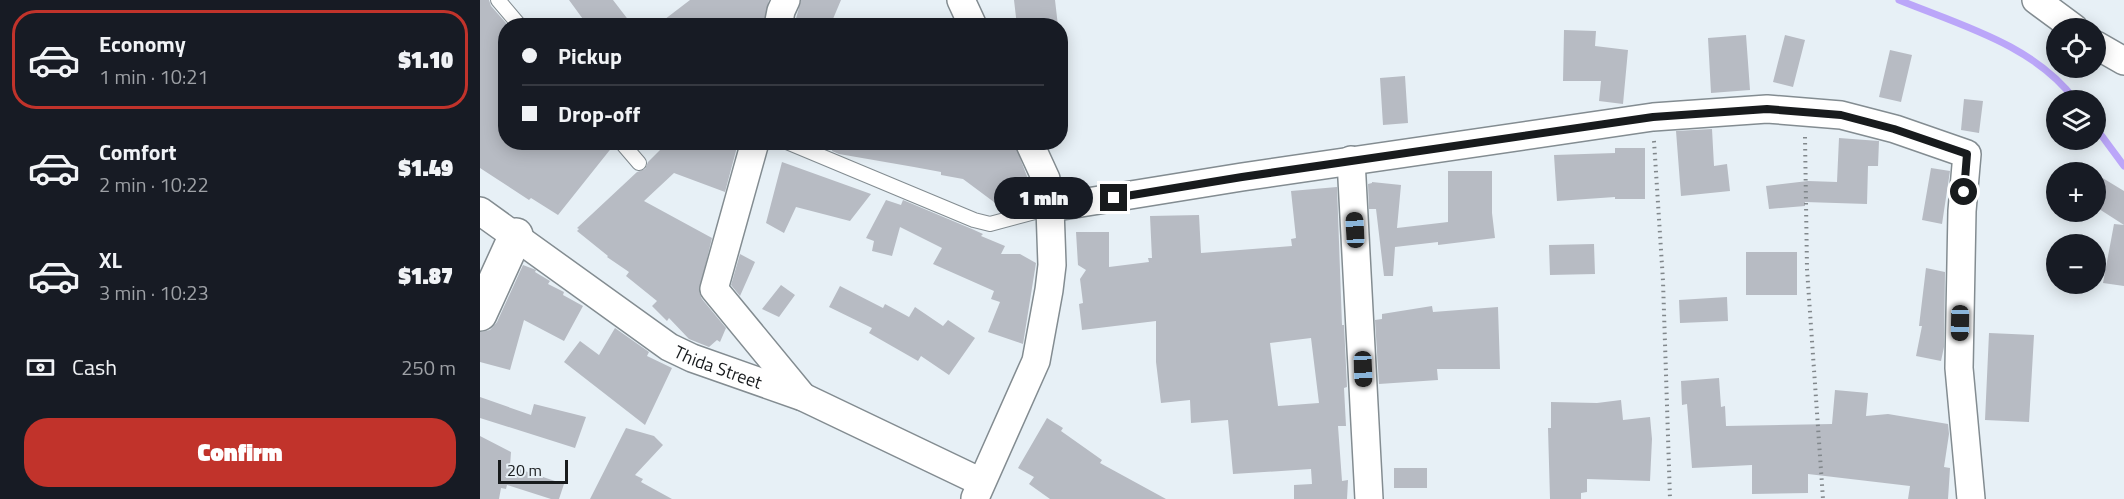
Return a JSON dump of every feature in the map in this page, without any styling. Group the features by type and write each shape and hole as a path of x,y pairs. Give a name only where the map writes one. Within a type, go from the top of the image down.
{"street":[{"path":"780,18 786,0"},
{"path":"961,0 969,18"},
{"path":"2036,0 2060,18"},
{"path":"2106,51 2124,61"},
{"path":"1050,208 1351,160 1653,117 1767,109 1841,115 1894,129 1967,154 1962,211 1959,368 1971,499"},
{"path":"753,150 714,289 802,397"},
{"path":"978,490 1036,361 1052,265 1050,208 1046,179 1033,150"},
{"path":"1351,160 1369,499"},
{"name":"Thida Street","path":"480,211 669,346 692,358 802,397 978,490"},
{"path":"480,314 516,235"}],"lane":[{"path":"498,0 513,18"},
{"path":"628,150 639,163"},
{"path":"806,150 974,220 990,224 1050,208"}],"path":[{"path":"1805,112 1807,269 1823,499"},
{"path":"1653,117 1663,281 1670,499"}],"building":[{"path":"480,0 489,0 502,18 498,18 498,150 610,150 558,215 531,198 529,200 480,168"},
{"path":"569,0 613,0 627,18 582,18"},
{"path":"690,0 769,0 765,18 666,18"},
{"path":"801,0 841,0 833,18 796,18"},
{"path":"1014,0 1055,0 1057,18 1016,18"},
{"path":"1564,30 1596,31 1595,46 1628,50 1623,104 1599,101 1601,81 1563,81"},
{"path":"1746,35 1750,90 1711,93 1708,38"},
{"path":"1785,35 1805,40 1793,87 1773,82"},
{"path":"1890,50 1912,55 1901,102 1879,97"},
{"path":"1405,76 1408,123 1383,125 1380,78"},
{"path":"1964,99 1983,101 1979,133 1961,130"},
{"path":"1712,129 1714,166 1727,164 1730,191 1681,196 1676,131"},
{"path":"1839,138 1879,141 1878,166 1868,166 1867,204 1805,202 1805,206 1769,209 1766,186 1808,181 1837,182"},
{"path":"1615,148 1645,148 1645,199 1615,199 1615,197 1557,201 1554,155 1615,153"},
{"path":"660,150 736,150 725,192 674,173 644,201 712,238 699,292 702,299 726,328 720,342 717,340 709,347 689,339 669,318 667,321 652,306 657,301 626,276 629,272 607,257 577,231 579,229 577,228 637,172 645,169 648,162"},
{"path":"1017,150 1031,187 1010,197 1002,208 963,179 941,175 941,172 832,151"},
{"path":"782,162 871,194 850,221 796,207 784,233 766,223"},
{"path":"1931,168 1950,171 1942,224 1922,220"},
{"path":"1448,171 1492,171 1492,213 1495,238 1438,245 1438,242 1395,247 1393,276 1384,276 1376,209 1369,209 1368,184 1372,182 1401,185 1397,228 1448,222"},
{"path":"2106,180 2124,191 2124,225 2106,213"},
{"path":"1337,187 1342,325 1344,325 1347,387 1344,388 1346,426 1338,426 1342,481 1348,480 1347,499 1294,499 1294,485 1312,484 1311,469 1233,474 1228,420 1191,423 1190,400 1161,403 1156,362 1156,321 1082,330 1079,304 1083,303 1080,279 1086,270 1078,265 1076,232 1109,232 1109,267 1149,262 1148,258 1152,258 1150,216 1199,215 1201,253 1292,246 1291,239 1296,238 1291,191","holes":["1311,338 1319,403 1278,406 1270,343"]},
{"path":"886,200 901,205 903,200 972,229 983,234 981,236 1005,246 1001,254 1020,254 1036,263 1023,344 988,332 1000,302 991,299 994,291 933,264 942,248 900,227 892,256 872,251 874,241 866,238"},
{"path":"2114,224 2124,225 2124,286 2106,283 2106,267"},
{"path":"1594,244 1595,274 1550,275 1549,245"},
{"path":"1746,252 1797,252 1797,295 1746,295"},
{"path":"740,254 755,262 740,296 731,285"},
{"path":"523,265 536,270 535,272 550,281 548,284 583,306 564,341 524,320 510,370 480,362 480,332 490,330 497,322"},
{"path":"1926,268 1945,272 1944,347 1941,361 1916,356 1922,326 1919,326"},
{"path":"781,285 795,295 779,317 762,309"},
{"path":"840,286 883,308 885,304 909,317 915,307 943,326 948,320 975,338 949,375 921,356 918,361 869,333 872,328 829,307"},
{"path":"1727,297 1728,321 1680,323 1679,300"},
{"path":"1432,306 1433,312 1498,307 1500,369 1437,369 1438,380 1379,384 1375,320 1382,319 1382,314"},
{"path":"615,328 649,352 647,356 672,368 645,425 564,362 580,341 599,355"},
{"path":"1989,333 2034,335 2029,422 1985,420"},
{"path":"1719,378 1721,407 1725,406 1726,426 1832,424 1835,390 1868,393 1866,416 1888,414 1948,424 1949,434 1944,467 1950,468 1948,499 1908,499 1910,486 1808,474 1808,493 1752,494 1752,465 1692,468 1687,404 1682,405 1681,381"},
{"path":"480,397 531,415 534,404 586,417 575,448 480,418"},
{"path":"1621,400 1623,420 1650,417 1652,439 1650,481 1587,479 1587,492 1581,493 1581,499 1550,499 1548,428 1551,428 1551,402 1597,403"},
{"path":"1047,418 1063,428 1061,431 1102,460 1100,463 1166,499 1050,499 1029,484 1034,477 1018,468"},
{"path":"626,428 654,436 663,445 635,475 643,479 641,482 672,499 590,499"},
{"path":"480,436 511,452 510,466 564,484 559,499 551,499 507,485 506,489 501,488 499,499 480,499"},
{"path":"1394,468 1427,468 1427,488 1394,488"}],"waterway":[{"path":"1899,0 1971,28 2017,51 2039,65 2066,90"},
{"path":"2106,142 2124,166"}],"route":[{"path":"1114,198 1653,117 1767,109 1841,115 1894,129 1967,154 1964,192"}]}
